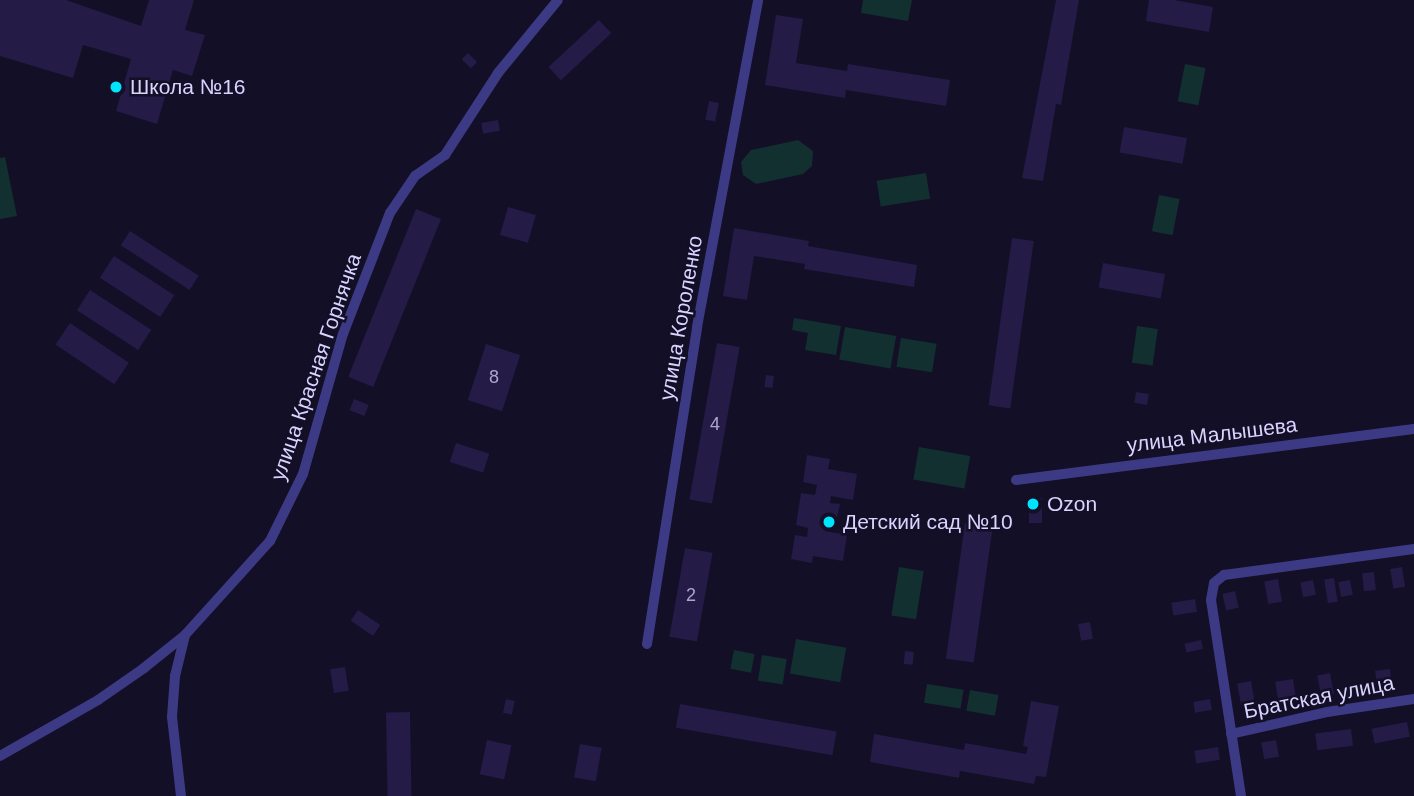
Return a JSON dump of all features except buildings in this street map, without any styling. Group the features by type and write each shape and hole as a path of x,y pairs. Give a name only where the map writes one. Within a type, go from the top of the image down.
{"street":[{"name":"улица Красная Горнячка","path":"0,756 98,700 144,668 184,635 270,541 303,474 343,334 390,213 415,176 445,155 498,73 558,0"},
{"name":"улица Короленко","path":"647,644 697,327 758,0"},
{"name":"улица Малышева","path":"1016,480 1414,429"},
{"path":"1241,796 1211,600 1214,583 1224,575 1414,549"},
{"path":"181,796 172,717 175,676 184,635"},
{"name":"Братская улица","path":"1231,734 1327,712 1414,698"}],"green space":[{"path":"863,0 912,0 908,21 861,13"},
{"path":"1185,64 1206,68 1198,105 1178,101"},
{"path":"798,140 813,151 812,166 803,174 756,184 743,175 741,162 751,150"},
{"path":"5,157 17,216 0,219 0,158"},
{"path":"926,173 930,199 881,207 877,181"},
{"path":"1159,195 1180,199 1173,235 1152,231"},
{"path":"794,318 841,326 836,355 805,350 808,333 792,330"},
{"path":"1137,326 1158,329 1153,366 1132,363"},
{"path":"845,327 896,336 890,369 839,359"},
{"path":"901,338 937,344 932,372 896,367"},
{"path":"919,447 970,456 964,489 913,479"},
{"path":"899,567 924,571 916,619 891,615"},
{"path":"796,639 846,648 840,682 790,673"},
{"path":"734,650 755,654 751,673 730,669"},
{"path":"762,655 787,659 783,685 758,681"},
{"path":"927,684 964,690 961,709 924,703"},
{"path":"970,690 999,695 995,716 966,711"}],"place":[{"name":"Школа №16","path":"116,87"},
{"name":"Ozon","path":"1033,504"},
{"name":"Детский сад №10","path":"829,522"}]}
